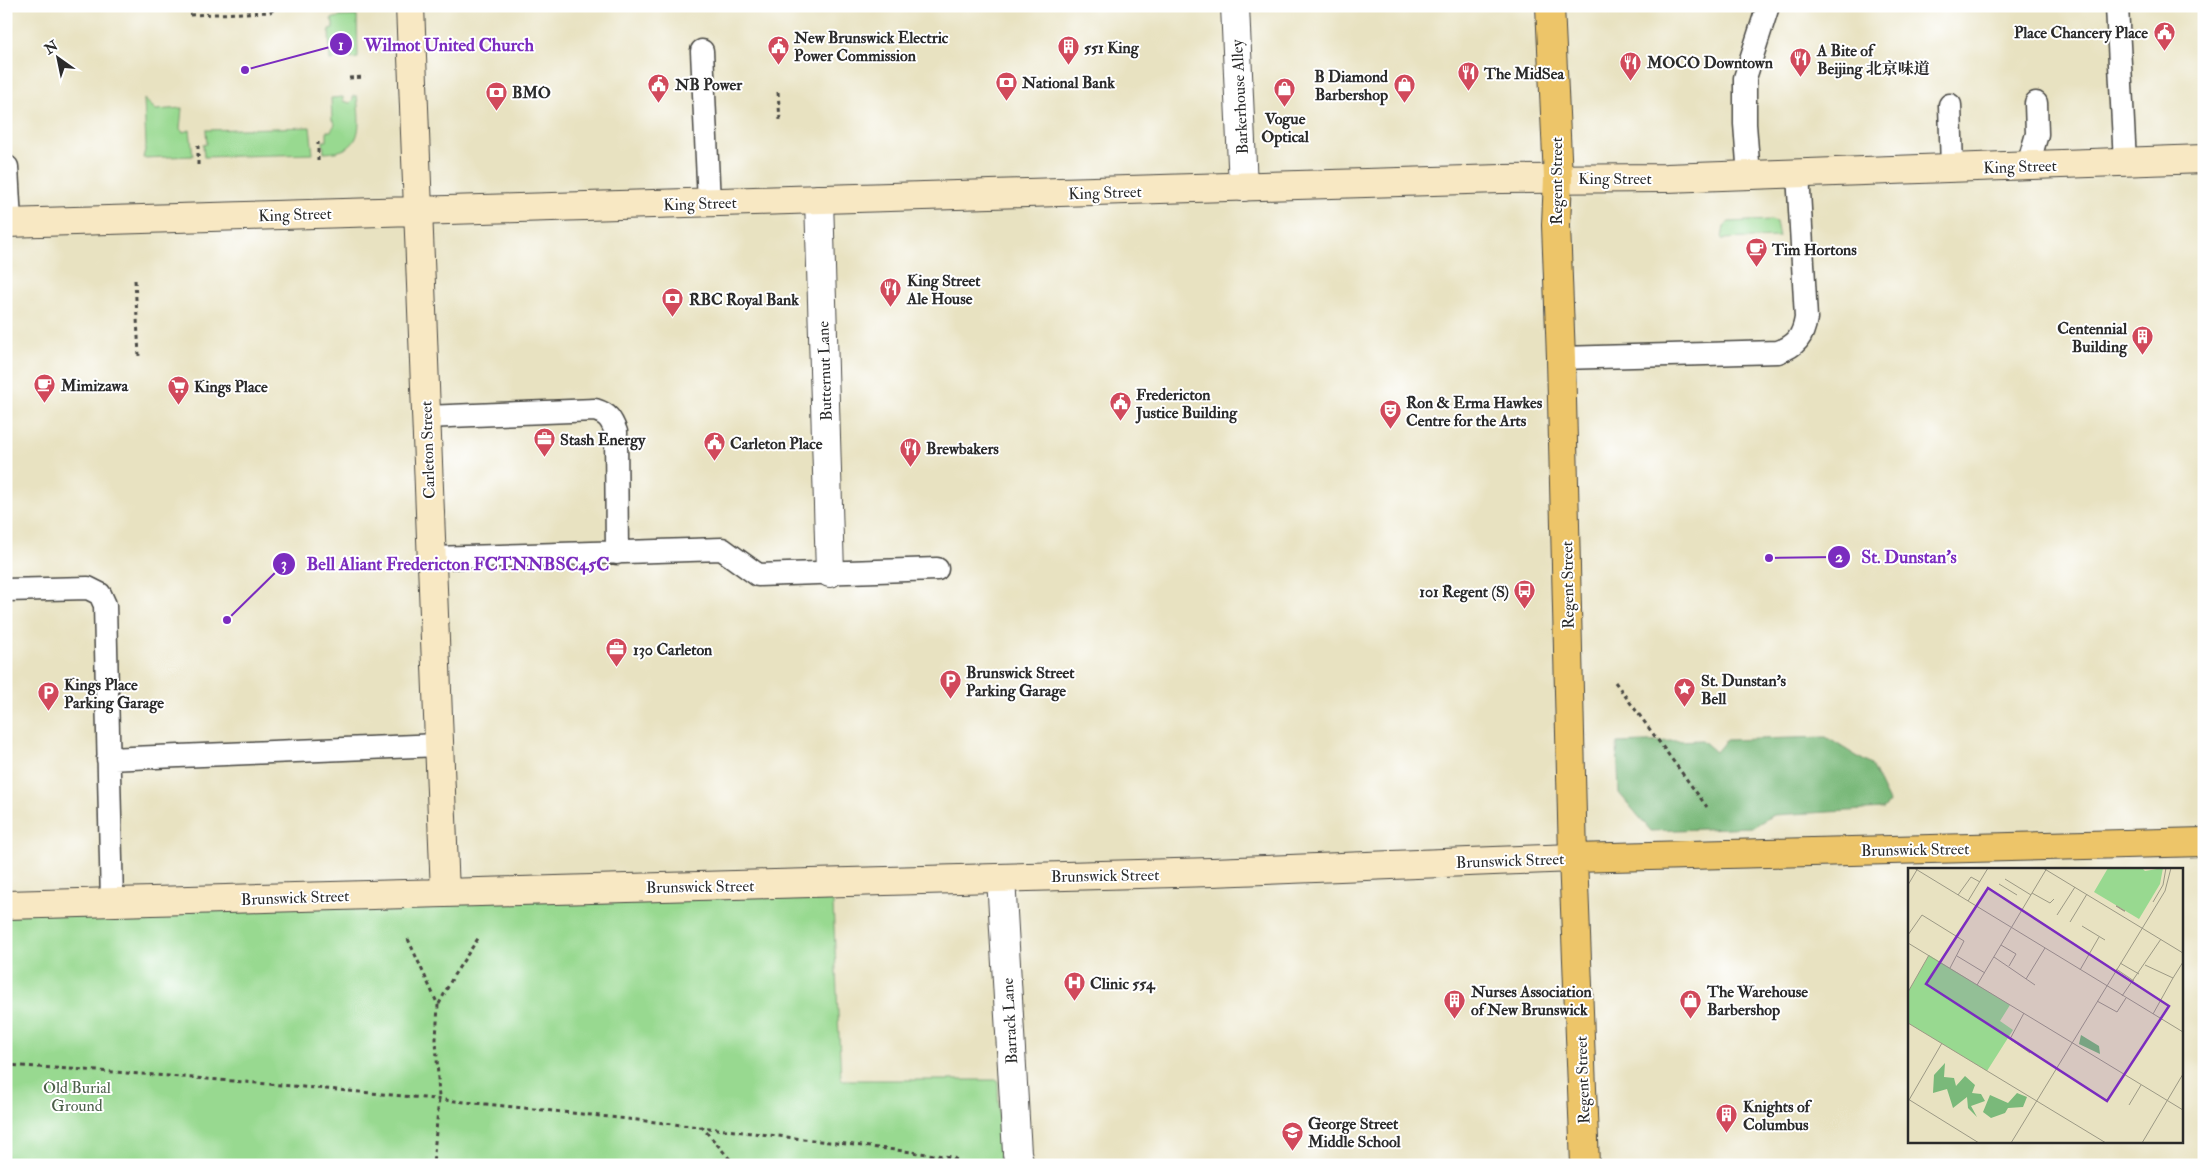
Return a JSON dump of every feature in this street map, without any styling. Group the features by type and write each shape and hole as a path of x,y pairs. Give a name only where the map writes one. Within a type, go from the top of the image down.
{"main road":[{"name":"Carleton Street","path":"410,6 445,893"},
{"name":"Regent Street","path":"1550,6 1558,178 1556,225 1574,858 1585,1165"},
{"name":"King Street","path":"8,223 1558,178 1618,179 1749,176 2204,159"},
{"name":"Brunswick Street","path":"6,905 1212,872 1574,858 2204,842"}],"street":[{"name":"Barkerhouse Alley","path":"1235,6 1243,187"},
{"name":"Butternut Lane","path":"819,199 830,573"},
{"name":"Barrack Lane","path":"1001,878 1017,1153 1020,1165"}],"lane":[{"path":"1749,176 1744,124 1745,78 1768,6"},
{"path":"2118,6 2124,162"},
{"path":"702,51 710,203"},
{"path":"2028,165 2037,134 2036,103"},
{"path":"1950,105 1952,168"},
{"path":"7,167 8,223"},
{"path":"1561,358 1778,352 1798,341 1804,331 1806,318 1798,173"},
{"path":"426,417 595,410 604,413 612,419 616,432 617,553"},
{"path":"432,558 722,550 758,575 937,568"},
{"path":"6,590 88,588 100,594 105,605 112,902"},
{"path":"108,759 439,745"}],"path":[{"path":"190,16 270,12 279,6"},
{"path":"349,78 365,77"},
{"path":"778,92 780,120"},
{"path":"318,142 318,161"},
{"path":"198,145 198,165"},
{"path":"135,280 139,356"},
{"path":"1615,682 1706,807"},
{"path":"434,1164 439,1098 436,1039 438,1005 479,936"},
{"path":"408,939 438,1005"},
{"path":"6,1065 164,1075 439,1098 701,1126 952,1157 957,1160 959,1165"},
{"path":"701,1126 734,1165"}],"green space":[{"path":"357,16 358,58 351,59 351,54 347,52 340,55 341,59 330,60 329,29 333,28 331,19"},
{"path":"353,96 357,96 359,127 357,135 347,148 324,153 323,141 327,141 327,131 331,131 335,124 332,120 331,98 343,97 343,101 350,103 353,100"},
{"path":"144,99 156,110 182,108 180,129 183,132 190,130 193,156 143,158 146,146"},
{"path":"310,127 313,154 204,157 203,145 207,144 206,130"},
{"path":"1771,220 1776,222 1779,237 1722,239 1724,226 1729,222"},
{"path":"1826,737 1871,765 1889,802 1884,809 1773,815 1753,827 1651,831 1619,793 1617,743 1702,740 1716,752 1726,740"},
{"name":"Old Burial Ground","path":"832,882 841,1080 998,1080 1000,1165 6,1165 6,905"}],"place":[{"name":"Place Chancery Place","path":"2164,51"},
{"name":"New Brunswick Electric Power Commission","path":"778,65"},
{"name":"551 King","path":"1068,66"},
{"name":"Wilmot United Church","path":"245,70"},
{"name":"A Bite of Beijing 北京味道","path":"1801,78"},
{"name":"MOCO Downtown","path":"1631,81"},
{"name":"The MidSea","path":"1468,92"},
{"name":"National Bank","path":"1006,101"},
{"name":"NB Power","path":"659,103"},
{"name":"B Diamond Barbershop","path":"1404,104"},
{"name":"Vogue Optical","path":"1285,108"},
{"name":"BMO","path":"496,111"},
{"name":"Tim Hortons","path":"1756,268"},
{"name":"King Street Ale House","path":"891,308"},
{"name":"RBC Royal Bank","path":"673,318"},
{"name":"Centennial Building","path":"2143,356"},
{"name":"Mimizawa","path":"45,404"},
{"name":"Kings Place","path":"178,405"},
{"name":"Fredericton Justice Building","path":"1120,422"},
{"name":"Ron & Erma Hawkes Centre for the Arts","path":"1390,430"},
{"name":"Stash Energy","path":"544,458"},
{"name":"Carleton Place","path":"714,462"},
{"name":"Brewbakers","path":"910,467"},
{"name":"St. Dunstan's","path":"1769,558"},
{"name":"101 Regent (S)","path":"1525,610"},
{"name":"Bell Aliant Fredericton FCTNNBSC45C","path":"227,620"},
{"name":"130 Carleton","path":"617,668"},
{"name":"Brunswick Street Parking Garage","path":"950,700"},
{"name":"St. Dunstan's Bell","path":"1685,708"},
{"name":"Kings Place Parking Garage","path":"48,712"},
{"name":"Clinic 554","path":"1074,1002"},
{"name":"Nurses Association of New Brunswick","path":"1455,1019"},
{"name":"The Warehouse Barbershop","path":"1691,1019"},
{"name":"Knights of Columbus","path":"1727,1134"},
{"name":"George Street Middle School","path":"1292,1151"}]}
